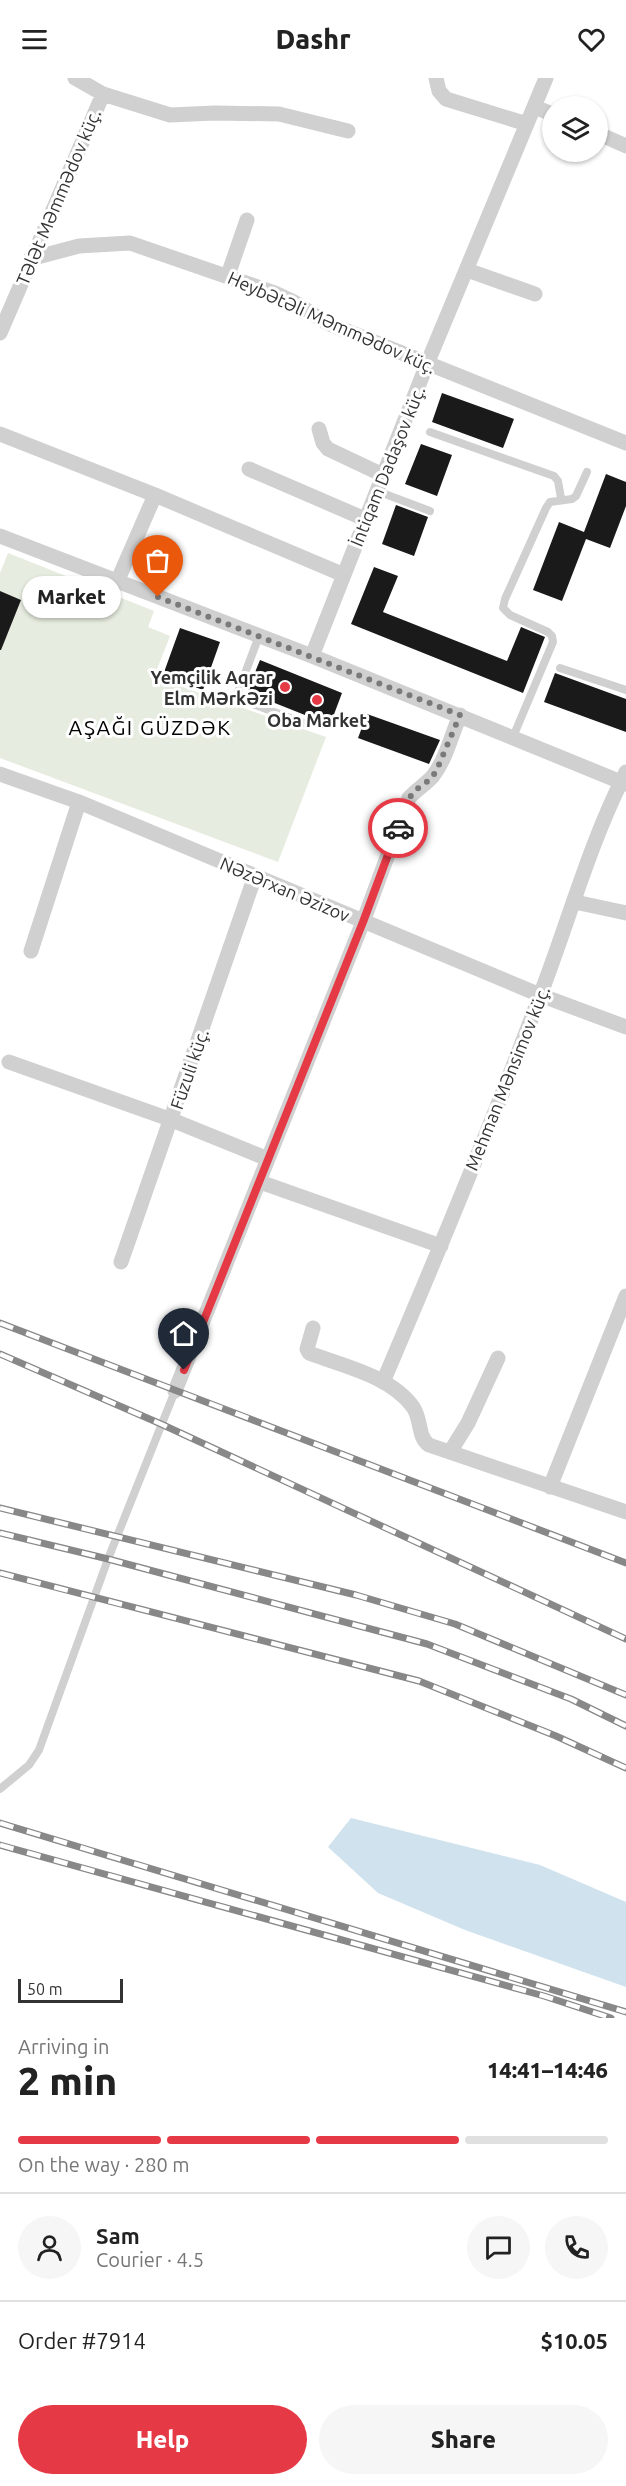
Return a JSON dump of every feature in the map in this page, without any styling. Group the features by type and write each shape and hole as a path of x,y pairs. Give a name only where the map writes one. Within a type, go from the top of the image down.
{"street":[{"path":"75,78 103,94 170,115 279,114 348,131"},
{"path":"436,78 439,91 446,99 527,124"},
{"name":"İntiqam Dadaşov küç.","path":"312,656 427,364 546,78"},
{"name":"Tələt Məmmədov küç.","path":"0,333 103,94"},
{"path":"535,106 542,109"},
{"path":"608,138 626,146"},
{"path":"228,275 248,220"},
{"name":"Heybətəli Məmmədov küç.","path":"30,259 79,246 130,243 275,293 327,323 626,443"},
{"path":"467,270 535,294"},
{"path":"319,429 323,443 328,449 384,475"},
{"path":"0,434 154,495 344,575"},
{"path":"249,469 365,519"},
{"path":"117,582 154,495"},
{"path":"0,536 312,656 624,780"},
{"path":"175,1391 363,922 409,798 432,778 460,715"},
{"name":"Nəzərxan Əzizov","path":"0,774 79,802 540,995 626,1027"},
{"name":"Mehman Mənsimov küç.","path":"383,1382 441,1246 540,995 575,903 604,816 624,780"},
{"path":"31,951 79,802"},
{"name":"Füzuli küç.","path":"121,1262 255,876"},
{"path":"575,903 626,913"},
{"path":"9,1062 172,1120 268,1159"},
{"path":"260,1182 441,1246"},
{"path":"550,1487 622,1315 626,1296"},
{"path":"313,1328 307,1349 309,1353 383,1382 412,1406 418,1417 424,1441 429,1445 626,1512"},
{"path":"450,1452 468,1423 498,1358"}],"lane":[{"path":"430,432 554,476 558,481 561,498"},
{"path":"513,737 553,642 548,632 510,615 503,608 504,599 546,508 550,502 561,498 572,499 587,472"},
{"path":"376,491 430,511"},
{"path":"259,636 238,692 240,699 309,725"},
{"path":"560,668 626,690"},
{"path":"0,1789 29,1765 39,1750 108,1559 175,1391"}],"shaded area":[{"path":"8,553 154,611 148,627 170,636 154,677 326,737 278,862 0,758 0,573"}],"water":[{"path":"351,1818 540,1865 626,1902 626,1987 465,1930 378,1893 328,1847"}],"building":[{"path":"442,393 514,419 503,448 432,422"},
{"path":"421,444 452,455 437,496 405,484"},
{"path":"606,474 626,482 626,506 610,548 586,539 562,601 533,590 559,522 584,532"},
{"path":"396,505 428,517 414,556 382,544"},
{"path":"374,567 398,576 383,612 507,661 521,627 545,637 523,693 351,624"},
{"path":"0,591 21,600 1,650 0,650"},
{"path":"180,628 220,642 203,690 163,675"},
{"path":"260,660 342,693 330,725 247,692"},
{"path":"555,673 626,699 626,732 544,702"},
{"path":"367,714 440,740 429,764 358,738"}],"railway":[{"path":"0,1323 626,1563"},
{"path":"0,1354 161,1424 626,1639"},
{"path":"0,1508 356,1595 455,1624 626,1695"},
{"path":"0,1533 108,1559 427,1644 571,1699 626,1726"},
{"path":"0,1573 419,1681 556,1736 626,1768"},
{"path":"0,1823 626,2012"},
{"path":"0,1845 544,1996 611,2018"}],"way so far":[{"path":"158,597 460,715 432,778 409,798 398,828"}],"place":[{"name":"Market","path":"158,597"},
{"name":"Yemçilik Aqrar Elm Mərkəzi","path":"285,687"},
{"name":"Oba Market","path":"317,700"}],"district":[{"name":"AŞAĞI GÜZDƏK","path":"150,727"}],"route":[{"path":"184,1370 363,922 398,828"}]}
